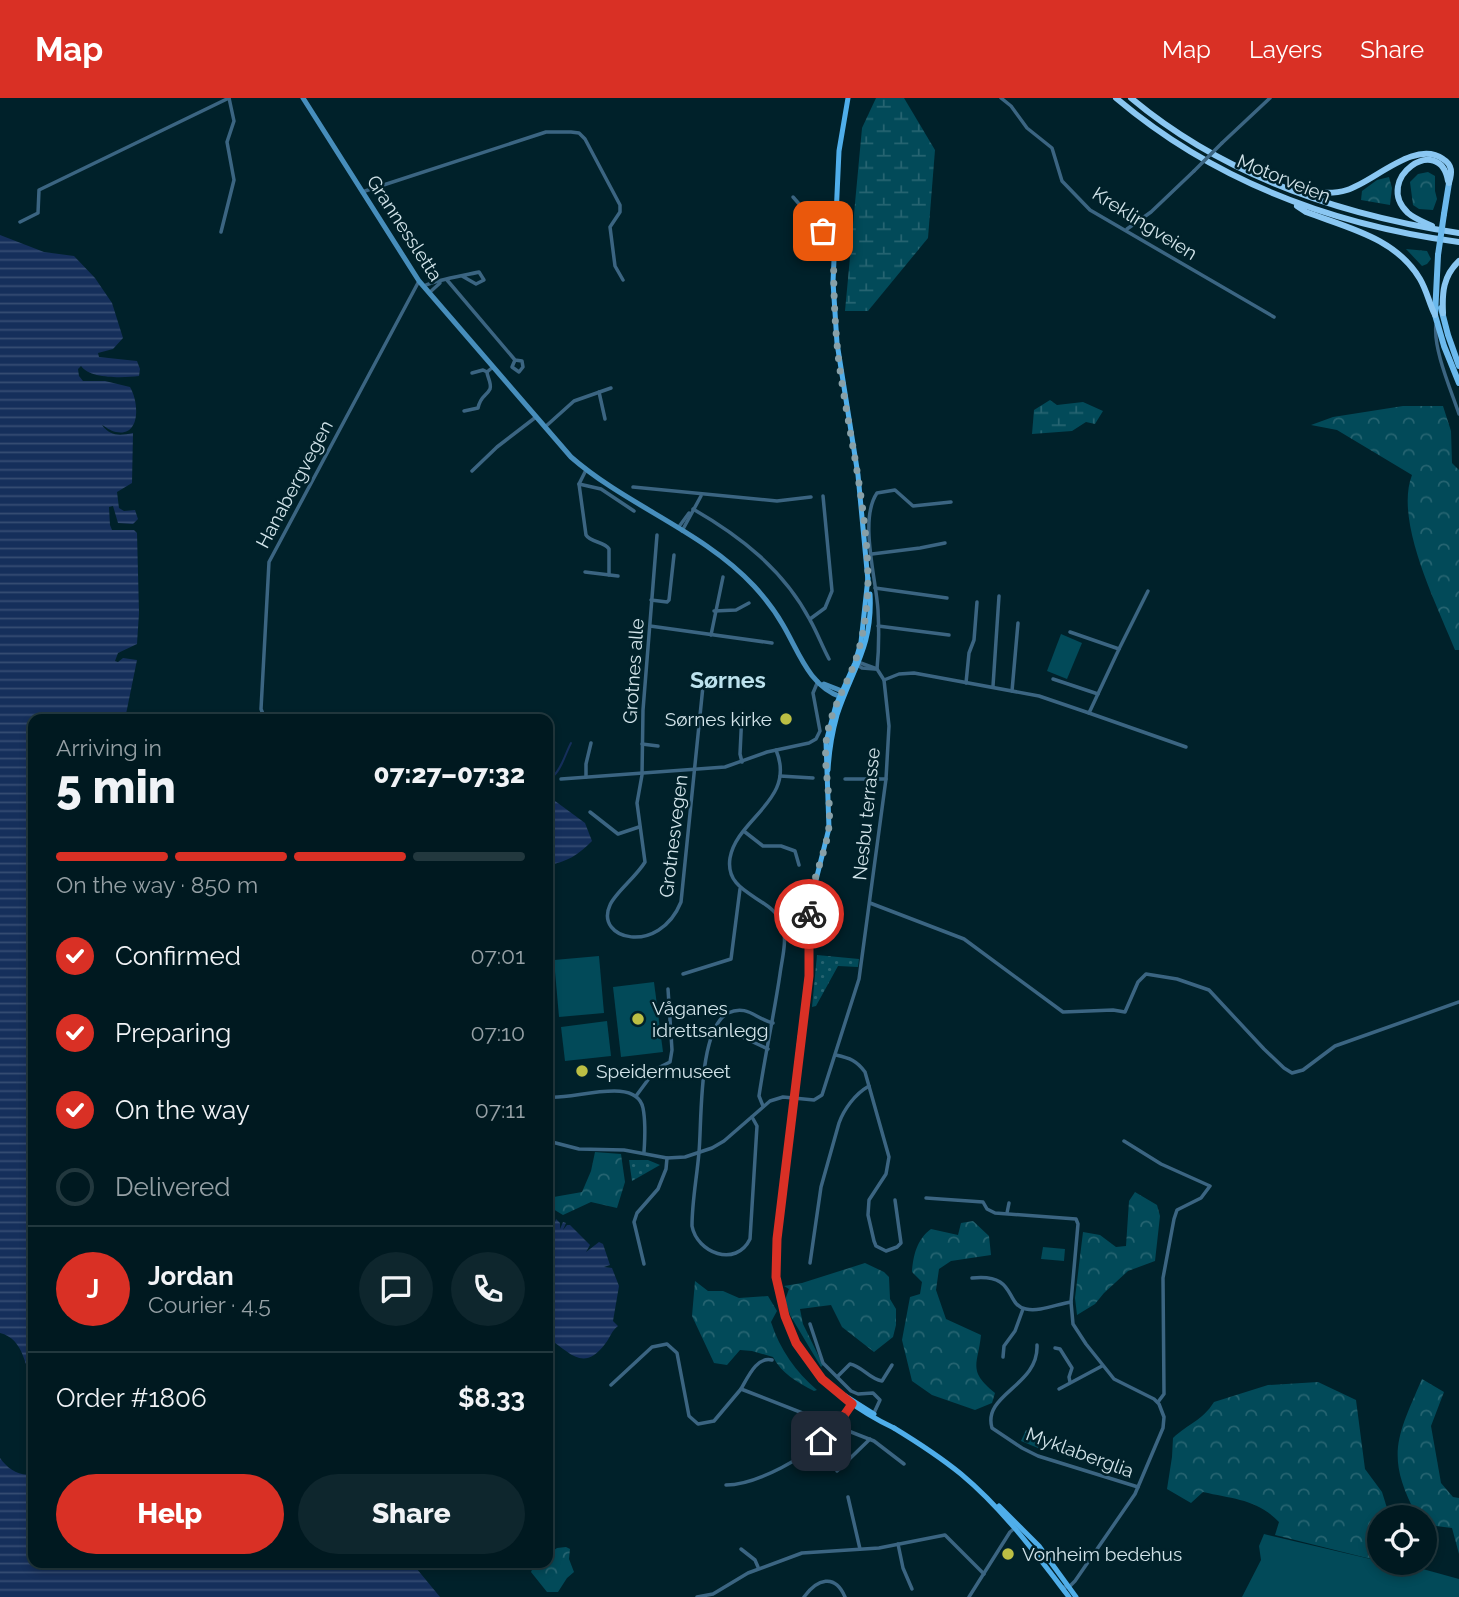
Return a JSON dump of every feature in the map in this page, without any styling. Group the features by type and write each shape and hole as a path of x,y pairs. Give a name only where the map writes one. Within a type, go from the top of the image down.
{"highway":[{"name":"Motorveien","path":"1116,98 1192,154 1235,177 1290,201 1370,225 1459,242"},
{"name":"Motorveien","path":"1131,98 1174,131 1210,153 1284,188 1354,212 1459,233"},
{"path":"1284,188 1327,193 1345,191 1399,161 1422,154 1436,155 1448,163 1451,173 1438,256 1438,314"},
{"path":"1438,229 1407,211 1400,201 1398,187 1410,167 1427,160 1443,166 1448,183"},
{"path":"1290,201 1306,212 1371,237 1395,250 1419,277 1438,314 1459,366"},
{"path":"1459,261 1450,271 1444,285 1436,323 1459,383"}],"main road":[{"name":"Grannessletta","path":"303,98 419,281 545,428 586,470 728,562 752,584 778,617 805,669 820,682"},
{"path":"848,98 839,151 833,282 837,343 860,490 868,579 858,664 841,695 831,741 829,828 809,908 809,976 777,1239 776,1277 779,1297 789,1326 796,1343 813,1367 853,1403 894,1428"},
{"path":"820,682 841,695"},
{"path":"853,1403 874,1413 944,1462 983,1494 1039,1546 1076,1597"},
{"path":"1066,1586 1069,1597"}],"street":[{"path":"20,222 38,213 39,190 229,98 234,121 226,139 233,167 233,187 222,232"},
{"name":"Kreklingveien","path":"1000,98 1011,106 1027,128 1054,149 1060,178 1090,210 1274,317"},
{"path":"1127,230 1151,212 1270,98"},
{"path":"362,192 524,138 554,131 579,133 590,148 620,205 620,212 610,227 615,266 623,281"},
{"path":"793,197 823,231 834,235"},
{"path":"424,286 442,282 447,280 463,276 479,272 484,280 476,284 463,276"},
{"path":"447,280 515,360"},
{"name":"Hanabergvegen","path":"263,714 261,709 269,562 419,281"},
{"path":"429,293 442,282"},
{"path":"1436,323 1440,353 1459,414"},
{"path":"464,411 478,408 480,398 489,390 490,384 486,376 493,367"},
{"path":"472,373 483,370 487,372"},
{"path":"545,428 574,401 611,388"},
{"path":"599,392 605,419"},
{"path":"472,471 505,440 536,417"},
{"path":"586,470 579,484 586,536 610,549 609,575"},
{"path":"579,484 601,489 634,511"},
{"path":"633,487 777,500 811,497"},
{"path":"858,664 877,669 878,626 869,515 877,493 897,491 913,506 951,502"},
{"path":"680,530 701,495"},
{"path":"810,619 825,608 832,591 823,496"},
{"path":"693,509 761,556 786,584 810,619 829,659"},
{"name":"Grotnes alle","path":"642,775 657,536"},
{"path":"872,554 945,543"},
{"name":"Grotnes alle","path":"651,600 669,600 674,555"},
{"path":"585,572 618,576"},
{"path":"711,635 723,577"},
{"path":"876,588 947,598"},
{"path":"1089,713 1148,590"},
{"path":"993,686 999,596"},
{"path":"966,683 969,653 975,633 977,602"},
{"path":"714,611 736,610 749,603"},
{"path":"1012,691 1018,623"},
{"path":"650,626 772,643"},
{"path":"878,626 949,635"},
{"path":"1070,632 1119,649"},
{"name":"Nesbu terrasse","path":"793,1098 814,1100 822,1096 859,979 886,779 889,726 884,680 877,669"},
{"path":"884,680 905,672 1039,696 1186,747"},
{"path":"1053,679 1098,694"},
{"path":"561,779 725,767 776,750 810,743 818,736 820,728 813,692 820,682"},
{"name":"Grotnesvegen","path":"642,775 637,803 645,862 630,883 610,903 608,912 613,928 629,938 640,938 663,928 677,913 681,902 703,686"},
{"path":"742,712 742,762"},
{"path":"586,777 591,743"},
{"name":"Grotnes alle","path":"642,744 658,746"},
{"path":"763,1106 759,1096 784,950 783,926 769,907 740,889 732,875 730,859 737,842 774,794 780,776 776,750"},
{"path":"780,776 813,778"},
{"path":"845,779 886,779"},
{"path":"590,812 618,834 639,827"},
{"path":"745,832 763,846 781,846 795,851 799,865"},
{"path":"683,974 732,959 740,889"},
{"path":"870,903 964,939 1063,1012 1125,1012 1138,982 1146,974 1169,977 1206,988 1274,1059 1292,1073 1303,1070 1335,1045 1459,1002"},
{"path":"636,1096 656,1069 670,1062 672,1050 668,989"},
{"path":"752,1117 757,1126 750,1239 735,1253 713,1253 698,1243 694,1236 692,1213 699,1153 702,1086 716,1027 726,1015 736,1010 751,1012 773,1023"},
{"path":"738,1035 768,1049"},
{"path":"836,1055 850,1058 865,1072 890,1157 886,1174 869,1200 869,1215 876,1247 886,1251 901,1243 895,1200"},
{"path":"810,1263 821,1187 842,1115 859,1093 869,1086"},
{"path":"553,1097 606,1091 624,1091 636,1096 643,1107 645,1152"},
{"path":"553,1143 579,1149 645,1152 667,1158 699,1153 724,1141 763,1106 776,1099 793,1098"},
{"path":"1124,1141 1161,1164 1210,1186 1201,1198 1177,1210 1174,1219 1163,1279 1164,1394 1158,1402"},
{"path":"644,1264 634,1222 637,1213 658,1189 666,1169 667,1158"},
{"path":"926,1198 983,1202 990,1211 1073,1218 1078,1224 1071,1302 1072,1319 1077,1332 1102,1366 1121,1384 1158,1402 1163,1413 1163,1428 1138,1487 1078,1576 1066,1586"},
{"path":"1007,1213 1009,1203"},
{"path":"972,1278 992,1278 1001,1282 1010,1291 1014,1302 1023,1309 1033,1310 1071,1302"},
{"path":"1003,1357 1004,1346 1023,1309"},
{"path":"810,1324 823,1363 851,1391 878,1397 880,1401 874,1413"},
{"path":"611,1385 652,1347 663,1344 670,1346 677,1353 687,1409 698,1424 714,1421 760,1361 772,1360"},
{"name":"Myklaberglia","path":"1037,1345 1036,1359 1025,1379 997,1403 992,1411 992,1428 1038,1456 1138,1487"},
{"path":"1055,1348 1060,1349 1070,1364 1070,1382"},
{"path":"838,1376 850,1364 882,1381 892,1365"},
{"path":"1059,1389 1102,1366"},
{"path":"741,1389 870,1439 904,1464"},
{"path":"726,1485 750,1483 768,1476 821,1441 836,1427 853,1403"},
{"path":"837,1472 870,1439"},
{"path":"848,1497 860,1549"},
{"path":"969,1597 1006,1541 1018,1529"},
{"path":"697,1597 713,1594 759,1568 802,1553 860,1549 945,1535 984,1574"},
{"path":"898,1544 903,1568 912,1589"},
{"path":"741,1549 755,1560 759,1568"},
{"path":"804,1597 813,1586 826,1581 837,1585 845,1597"}],"green space":[{"path":"876,98 904,98 935,150 928,238 868,311 845,311 862,128"},
{"path":"1428,172 1435,176 1437,199 1433,210 1419,209 1413,205 1410,182 1418,174"},
{"path":"1389,177 1392,188 1390,205 1361,200 1362,191 1377,180"},
{"path":"1406,249 1427,251 1431,259 1422,266"},
{"path":"1050,400 1057,405 1083,402 1103,411 1095,424 1086,422 1072,431 1032,434 1034,410"},
{"path":"1403,406 1443,406 1451,431 1452,463 1459,470 1459,650 1455,650 1438,610 1413,539 1408,494 1412,475 1337,430 1311,425 1333,417"},
{"path":"1061,634 1082,643 1067,679 1047,671"},
{"path":"817,955 859,959 858,967 838,966 816,1006 812,1007"},
{"path":"599,956 604,1013 559,1017 554,960"},
{"name":"Våganes idrettsanlegg","path":"654,982 663,1052 621,1057 613,987"},
{"path":"607,1021 611,1056 565,1061 561,1027"},
{"path":"595,1152 621,1154 625,1182 617,1208 591,1202 563,1215 553,1209 553,1197 582,1192"},
{"path":"629,1160 648,1160 660,1165 632,1181"},
{"path":"1135,1192 1157,1205 1160,1216 1155,1261 1128,1271 1095,1304 1077,1315 1075,1298 1083,1232 1100,1235 1116,1247 1126,1246 1129,1201"},
{"path":"973,1221 989,1236 991,1255 951,1261 939,1269 936,1290 946,1319 981,1335 977,1372 995,1393 992,1403 975,1410 932,1395 912,1381 902,1340 910,1297 920,1294 922,1282 912,1272 919,1243 931,1229 958,1235 961,1223"},
{"path":"1043,1247 1065,1249 1064,1261 1041,1259"},
{"path":"865,1263 889,1277 890,1299 896,1309 893,1337 874,1352 842,1327 831,1305 800,1309 803,1324 823,1365 821,1367 790,1315 785,1300 789,1289 784,1286"},
{"path":"695,1281 708,1291 723,1291 739,1298 768,1296 777,1311 771,1322 779,1342 802,1376 817,1390 814,1391 790,1377 773,1357 752,1351 740,1350 727,1365 714,1363 692,1316"},
{"path":"1422,1379 1444,1392 1431,1426 1441,1483 1453,1497 1459,1498 1459,1554 1452,1528 1437,1526 1437,1505 1412,1505 1407,1495 1398,1462 1398,1447 1406,1416"},
{"path":"1318,1382 1356,1400 1365,1469 1382,1492 1386,1505 1367,1505 1367,1558 1275,1535 1279,1522 1253,1504 1203,1492 1191,1503 1167,1489 1173,1438 1200,1418 1214,1402 1268,1385"},
{"path":"1026,1430 1043,1437 1038,1448 1021,1441"},
{"path":"1110,1464 1133,1470 1130,1479 1107,1471"},
{"path":"1264,1534 1367,1558 1367,1575 1437,1573 1459,1579 1459,1597 1242,1597 1261,1560 1259,1546"},
{"path":"557,1548 570,1549 569,1559 574,1572 558,1592 547,1592 531,1572 533,1568 553,1568 553,1551"}],"shaded area":[{"path":"0,235 44,252 74,256 95,278 112,303 123,338 113,349 98,353 99,357 137,361 140,369 139,376 116,377 92,373 81,366 78,369 83,381 105,381 130,387 135,401 136,417 130,429 116,432 102,425 115,434 133,433 132,483 117,492 119,508 124,511 135,510 138,519 133,524 118,523 113,506 109,507 112,530 134,530 137,533 137,644 118,653 115,661 123,658 137,660 126,714 28,714 28,1370 19,1347 8,1336 0,1333"},
{"path":"553,799 585,823 592,841 561,862 553,864"},
{"path":"553,1217 555,1222 556,1219 560,1223 560,1229 563,1222 566,1223 563,1230 570,1225 590,1245 586,1252 599,1242 603,1244 610,1265 604,1267 612,1268 619,1286 613,1321 618,1326 597,1353 583,1359 570,1354 553,1342"},
{"path":"0,1458 14,1471 28,1474 28,1568 416,1568 440,1597 0,1597"}],"waterway":[{"path":"553,776 561,766 571,743"}],"way so far":[{"path":"809,914 829,828 825,756 827,735 835,705 855,663 861,642 868,579 860,490 837,343 833,282 834,235 823,231"}],"place":[{"name":"Sørnes kirke","path":"786,719"},
{"name":"Våganes idrettsanlegg","path":"638,1019"},
{"name":"Speidermuseet","path":"582,1071"},
{"name":"Vonheim bedehus","path":"1008,1554"}],"district":[{"name":"Sørnes","path":"728,679"}],"route":[{"path":"809,914 808,990 797,1058 775,1262 779,1297 796,1343 822,1379 852,1404 836,1427 821,1441"}]}
